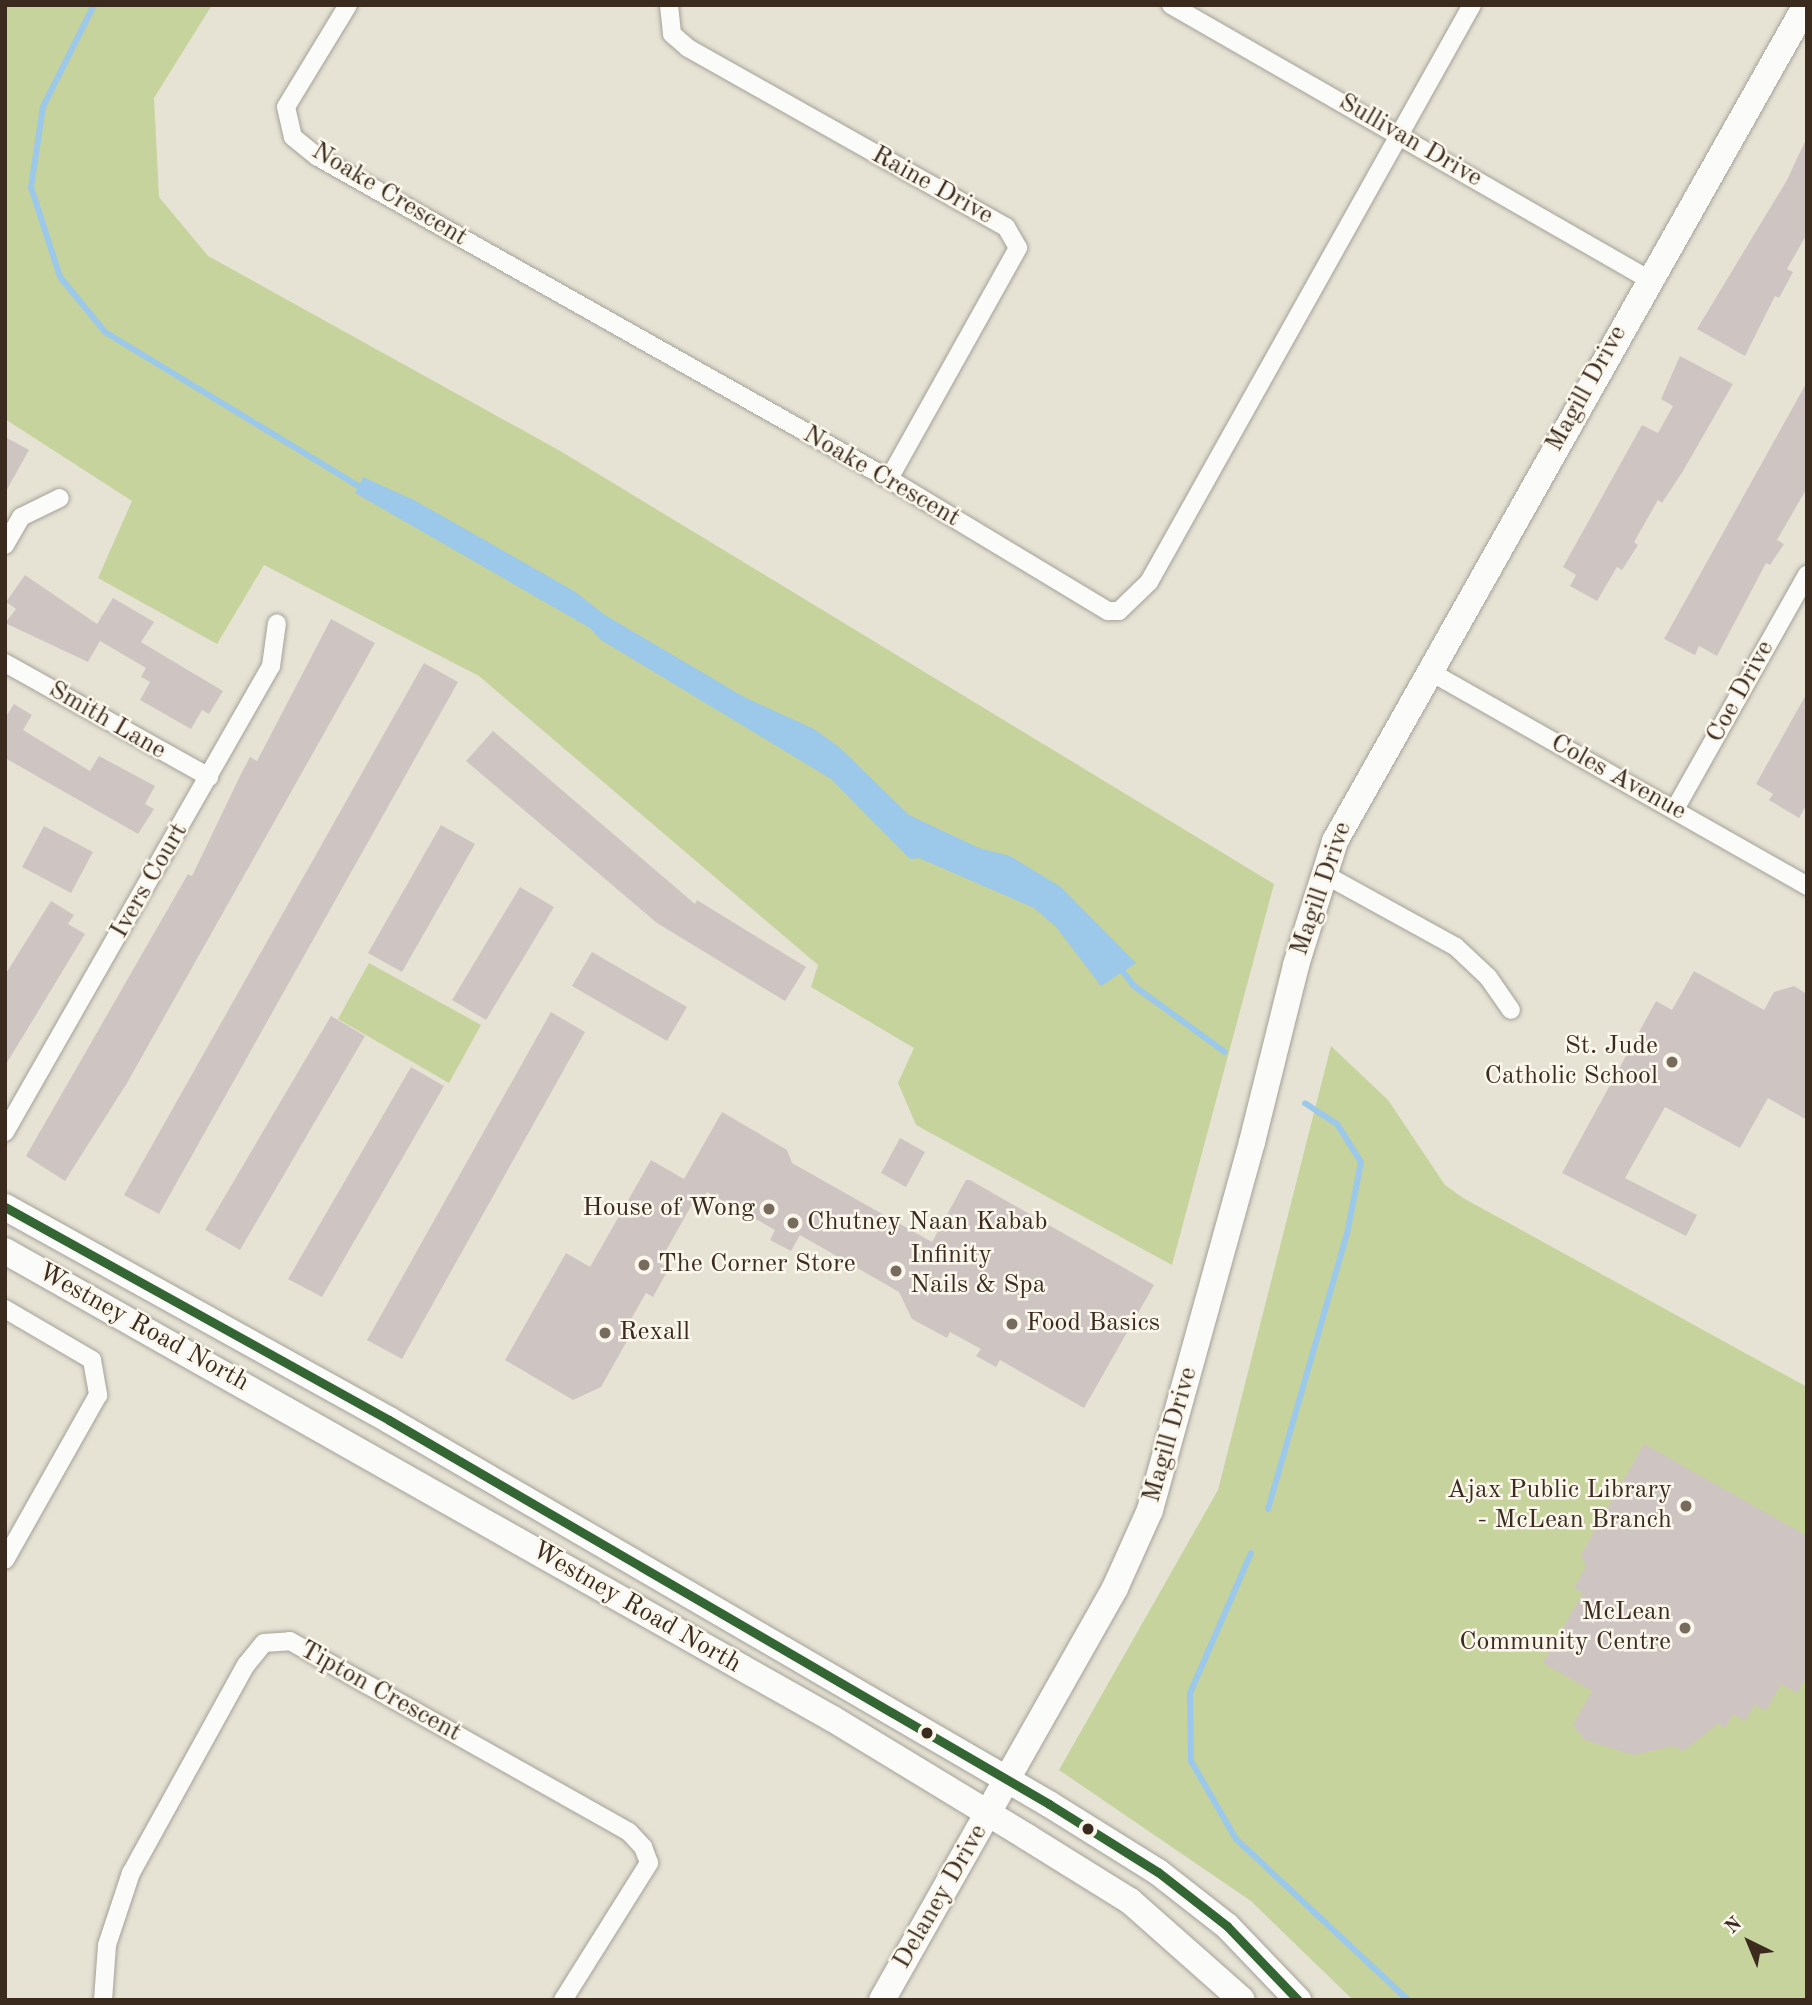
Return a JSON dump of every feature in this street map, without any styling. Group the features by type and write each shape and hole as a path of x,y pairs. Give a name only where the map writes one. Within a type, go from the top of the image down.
{"main road":[{"name":"Magill Drive","path":"999,1796 1115,1588 1150,1510 1322,873 1352,804 1430,671 1648,279 1806,5"},
{"name":"Westney Road North","path":"5,1207 389,1420 999,1796 1130,1901 1242,2000"},
{"name":"Westney Road North","path":"5,1251 833,1719 1158,1872 1227,1926 1297,2000"},
{"name":"Delaney Drive","path":"882,2000 999,1796"}],"street":[{"name":"Noake Crescent","path":"348,5 286,107 293,137 318,157 888,480 1108,611 1119,611 1149,582 1472,5"},
{"name":"Raine Drive","path":"670,5 673,34 688,48 1006,227 1018,248 888,480"},
{"name":"Sullivan Drive","path":"1171,5 1648,279"},
{"path":"5,545 21,517 60,498"},
{"name":"Coe Drive","path":"1675,809 1807,575"},
{"name":"Ivers Court","path":"5,1132 271,666 277,623"},
{"name":"Smith Lane","path":"5,663 209,777"},
{"name":"Coles Avenue","path":"1430,671 1807,886"},
{"path":"1322,873 1456,947 1488,977 1511,1010"},
{"path":"5,1309 92,1360 98,1395 5,1560"},
{"name":"Tipton Crescent","path":"103,2000 107,1945 131,1873 246,1665 264,1643 290,1641 629,1832 643,1847 649,1863 563,2000"}],"green space":[{"path":"5,5 212,5 154,98 159,197 208,256 562,452 1274,884 1172,1265 916,1125 898,1083 914,1048 811,987 818,965 479,676 264,565 217,644 98,578 132,501 5,419"},
{"path":"369,963 481,1025 449,1083 338,1019"},
{"path":"1331,1046 1388,1100 1445,1185 1463,1198 1807,1387 1807,2000 1353,2000 1251,1901 1059,1770 1218,1490"}],"water":[{"path":"363,477 414,500 574,591 605,615 744,697 814,729 839,747 909,815 979,848 1010,856 1061,887 1136,963 1101,986 1056,927 1034,908 919,858 910,859 831,779 601,640 590,628 355,493"}],"building":[{"path":"1807,137 1807,234 1787,269 1793,272 1779,298 1775,296 1745,356 1697,329 1787,180"},
{"path":"1680,356 1733,384 1683,471 1662,503 1658,500 1634,542 1638,545 1622,570 1617,567 1597,601 1570,586 1576,575 1563,567 1642,425 1658,433 1673,406 1661,399"},
{"path":"1807,382 1807,488 1777,540 1784,544 1770,565 1766,563 1717,656 1699,646 1695,655 1664,639"},
{"path":"5,437 29,450 5,493"},
{"path":"25,575 97,624 113,598 154,622 141,642 223,691 209,714 202,710 191,729 140,700 150,682 141,677 146,668 100,641 88,662 5,623 16,609 6,602"},
{"path":"331,619 375,643 127,1083 65,1181 26,1156 188,874 192,876 250,757 257,761"},
{"path":"424,663 458,682 159,1214 124,1195"},
{"path":"1807,693 1807,804 1799,818 1769,800 1773,794 1756,784"},
{"path":"14,704 32,715 23,730 90,771 99,756 155,786 145,804 154,809 138,834 5,758 5,718"},
{"path":"493,731 695,904 697,900 806,967 785,1001 657,923 466,761"},
{"path":"441,825 475,844 402,972 368,953"},
{"path":"44,826 93,852 71,893 22,867"},
{"path":"520,887 554,907 486,1020 452,1000"},
{"path":"51,901 74,915 68,924 85,934 5,1066 5,975"},
{"path":"592,952 687,1007 667,1041 572,986"},
{"path":"1694,971 1764,1010 1774,992 1794,986 1807,994 1807,1120 1768,1098 1740,1148 1665,1107 1625,1178 1697,1215 1686,1236 1562,1173 1656,1001 1672,1010"},
{"path":"551,1012 585,1032 402,1359 367,1340"},
{"path":"331,1016 365,1036 240,1250 205,1230"},
{"path":"411,1067 444,1086 322,1297 288,1279"},
{"path":"722,1112 787,1150 792,1163 932,1242 966,1180 970,1180 1154,1285 1084,1408 1000,1360 996,1367 976,1356 981,1349 950,1332 947,1338 912,1319 899,1292 800,1235 791,1251 770,1240 775,1230 707,1192 701,1202 695,1199 659,1263 669,1268 653,1297 646,1293 630,1321 636,1325 601,1387 573,1400 505,1360 566,1253 590,1267 651,1160 684,1179"},
{"path":"900,1138 925,1152 906,1187 881,1173"},
{"name":"McLean Community Centre","path":"1644,1444 1807,1536 1807,1676 1797,1693 1781,1684 1766,1711 1755,1704 1745,1721 1733,1714 1724,1729 1719,1723 1683,1751 1674,1746 1634,1755 1585,1740 1573,1725 1592,1691 1543,1663 1583,1593 1574,1588 1586,1566 1581,1555"}],"waterway":[{"path":"94,5 43,107 31,187 60,277 105,332 363,489"},
{"path":"1118,965 1134,986 1225,1052"},
{"path":"1268,1509 1347,1234 1361,1162 1337,1124 1305,1103"},
{"path":"1251,1553 1190,1693 1191,1761 1236,1839 1408,2000"}],"transit line":[{"path":"5,1207 389,1420 1049,1804 1158,1872 1227,1926 1298,2000"}],"place":[{"name":"St. Jude Catholic School","path":"1672,1062"},
{"name":"House of Wong","path":"769,1209"},
{"name":"Chutney Naan Kabab","path":"793,1223"},
{"name":"The Corner Store","path":"644,1265"},
{"name":"Infinity Nails & Spa","path":"896,1271"},
{"name":"Food Basics","path":"1012,1324"},
{"name":"Rexall","path":"605,1333"},
{"name":"Ajax Public Library - McLean Branch","path":"1686,1506"},
{"name":"McLean Community Centre","path":"1685,1628"}]}
